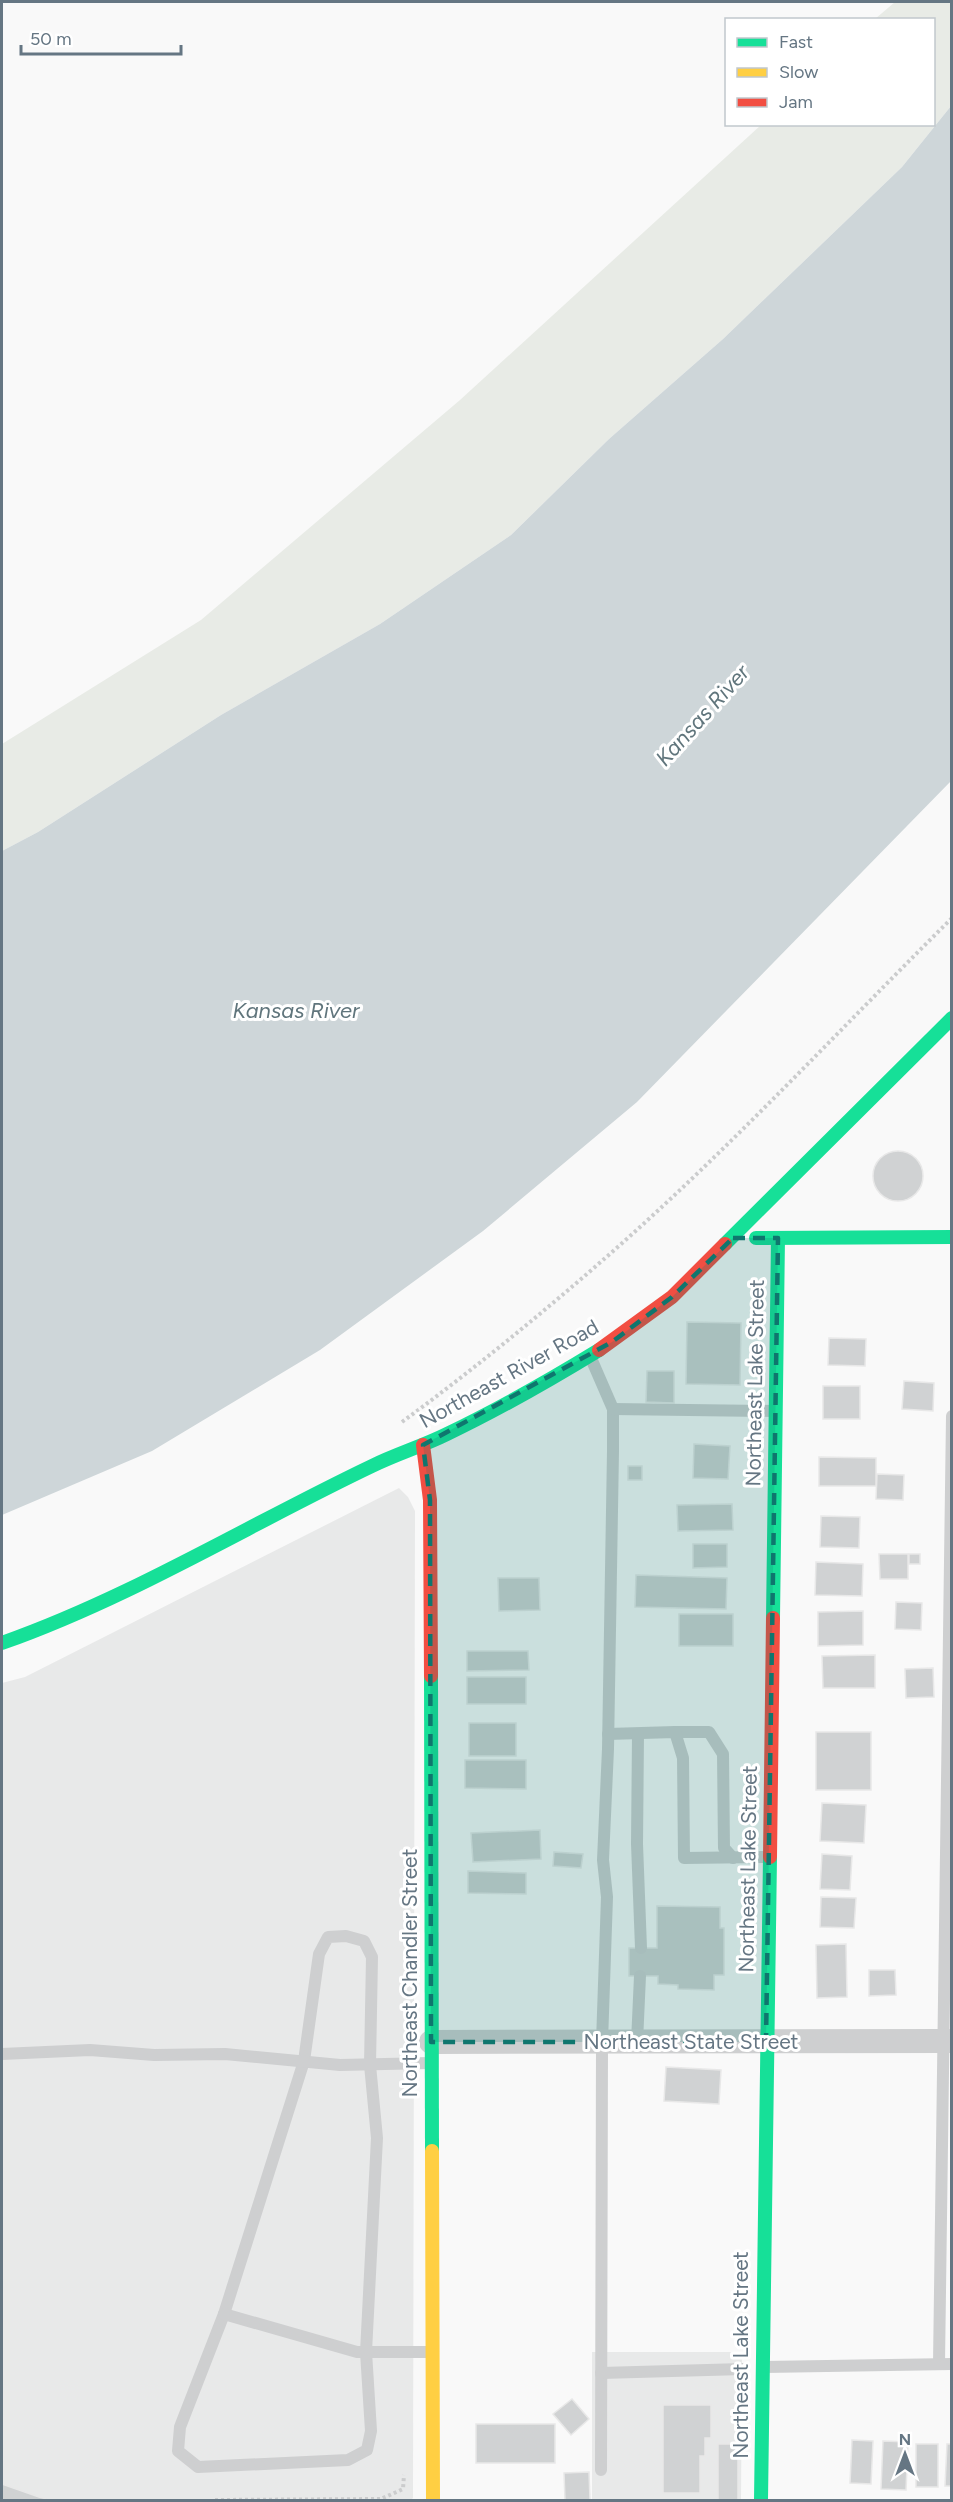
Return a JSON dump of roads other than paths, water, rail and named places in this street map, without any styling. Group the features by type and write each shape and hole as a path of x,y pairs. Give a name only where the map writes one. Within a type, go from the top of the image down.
{"street":[{"name":"Northeast River Road","path":"2,1643 53,1625 151,1581 373,1465 423,1445 545,1383 638,1324 672,1296 733,1238 951,1018"},
{"path":"733,1238 951,1237"},
{"name":"Northeast Lake Street","path":"761,2500 778,1238"},
{"name":"Northeast Chandler Street","path":"423,1445 430,1500 431,1542 433,2500"},
{"name":"Northeast State Street","path":"431,2053 602,2042 947,2041"}],"lane":[{"path":"590,1355 613,1409 608,1734 603,1860 607,1897 602,2042 601,2470"},
{"path":"613,1409 775,1411"},
{"path":"761,2368 945,2364 951,1416"},
{"path":"675,1732 683,1758 684,1858 769,1857"},
{"path":"608,1734 710,1732 723,1754 724,1848 733,1858"},
{"path":"638,1735 637,1845 641,1948"},
{"path":"346,1936 364,1941 372,1958 370,2065 377,2138 366,2352 371,2431 367,2450 348,2460 198,2467 178,2451 180,2427 224,2314 304,2061 319,1954 328,1938 346,1936"},
{"path":"637,2042 640,1976"},
{"path":"2,2054 90,2050 154,2055 225,2054 370,2065 431,2053"},
{"path":"224,2314 357,2352 431,2352"},
{"path":"602,2373 743,2369"}],"water":[{"name":"Kansas River","path":"951,106 951,781 637,1102 483,1231 320,1350 152,1451 2,1515 2,851 38,832 221,715 380,624 511,535 609,439 723,339 902,167"}]}
